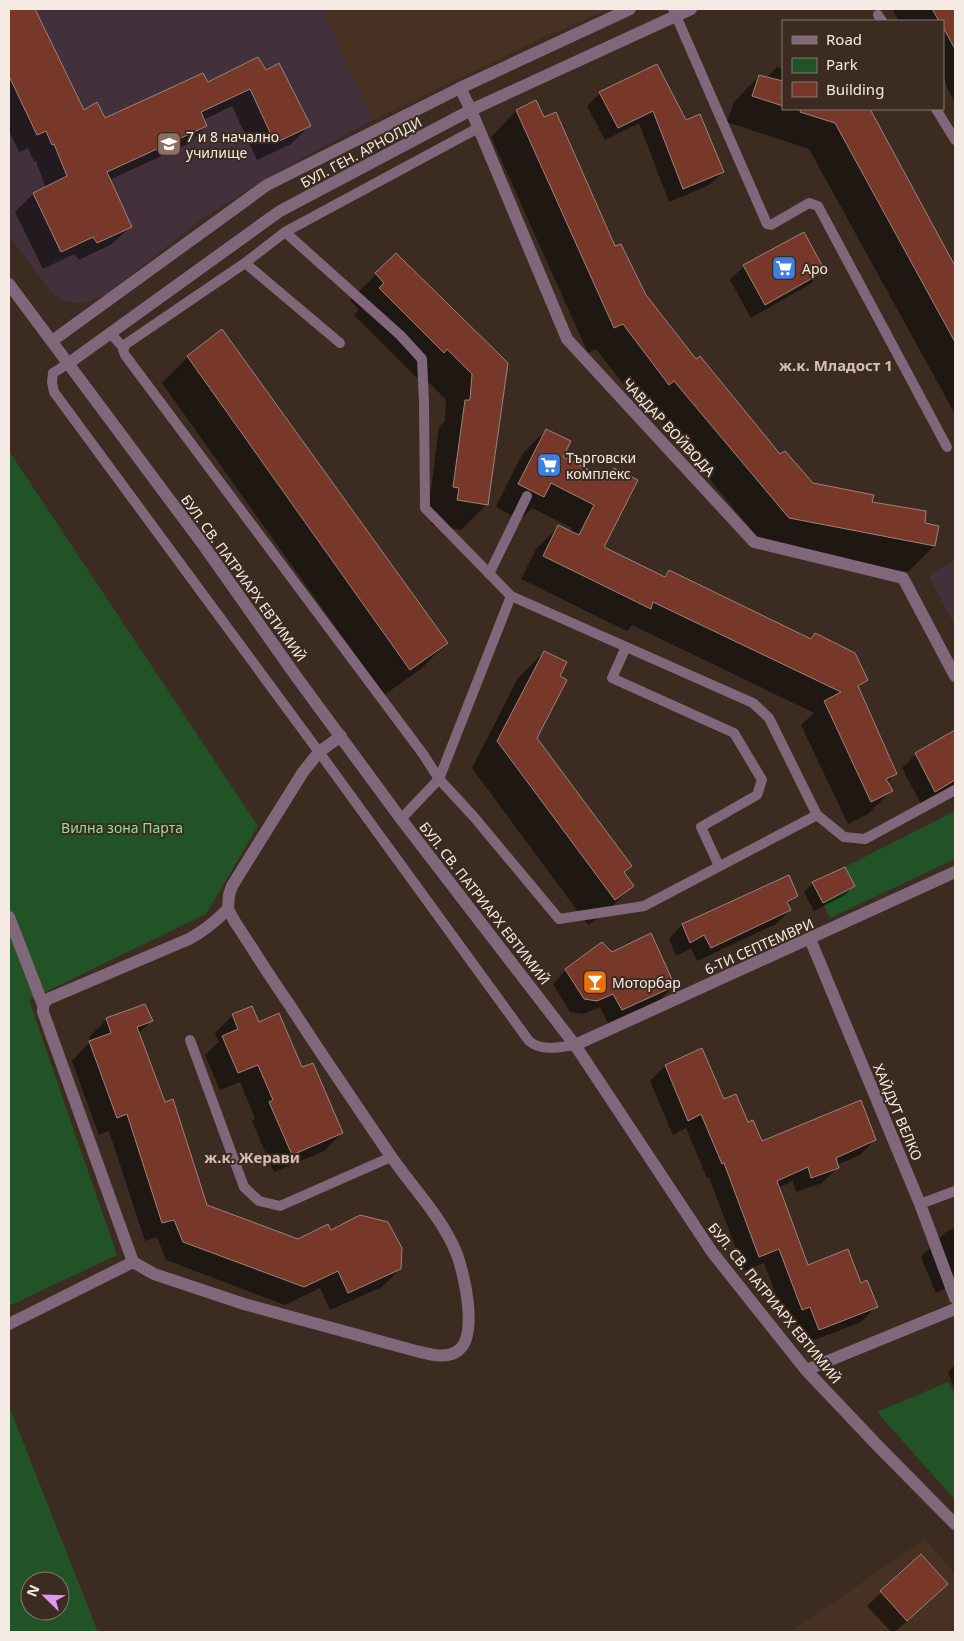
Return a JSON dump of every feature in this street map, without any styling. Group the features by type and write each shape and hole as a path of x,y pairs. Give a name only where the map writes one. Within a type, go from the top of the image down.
{"street":[{"name":"БУЛ. ГЕН. АРНОЛДИ","path":"52,341 267,185 460,88 630,9"},
{"name":"БУЛ. ГЕН. АРНОЛДИ","path":"69,363 280,211 471,110 675,12 691,9"},
{"name":"ЧАВДАР ВОЙВОДА","path":"460,88 567,339 754,542 903,578 955,676"},
{"name":"БУЛ. СВ. ПАТРИАРХ ЕВТИМИЙ","path":"9,284 69,363 401,819 575,1045 712,1252 806,1370 955,1524"},
{"path":"9,917 43,1005 45,1021 133,1262 154,1274 262,1309 416,1351 440,1356 456,1352 464,1346 468,1330 468,1301 456,1252 440,1222 391,1157 228,909 232,886 303,772 319,752 341,736"},
{"name":"6-ТИ СЕПТЕМВРИ","path":"575,1045 955,872"},
{"path":"43,1005 48,999 189,939 203,931 228,909"},
{"name":"ХАЙДУТ ВЕЛКО","path":"810,939 920,1204 955,1298"},
{"path":"9,1324 133,1262"},
{"path":"806,1370 955,1309"}],"lane":[{"path":"675,12 766,224 771,225 809,203 818,206 947,447"},
{"path":"937,110 955,140"},
{"path":"123,347 130,340 245,264 285,232 478,128"},
{"path":"285,232 400,335 422,359 425,508 511,596 753,703 769,718 818,815 844,838 865,840 955,790"},
{"path":"245,264 340,343"},
{"path":"110,333 123,347 125,355 423,754 439,779 474,817 559,919 644,906 818,815"},
{"path":"69,363 53,373 54,392 529,1041 534,1046 544,1048 575,1045"},
{"path":"489,574 527,496"},
{"path":"401,819 439,779 511,596"},
{"path":"626,647 612,678 734,734 762,780 757,795 701,827 719,866"},
{"path":"190,1040 244,1187 260,1202 280,1206 391,1157"},
{"path":"920,1204 955,1190"}],"shaded area":[{"name":"7 и 8 начално училище","path":"9,9 322,9 373,120 286,167 203,218 107,294 83,304 65,301 52,293 9,236"},
{"path":"322,9 611,9 546,36 373,120"},
{"path":"955,560 955,626 929,576"},
{"path":"925,1539 955,1574 955,1632 790,1632"}],"green space":[{"name":"Вилна зона Парта","path":"9,451 258,826 206,914 29,1000 117,1255 9,1306"},
{"path":"955,811 955,859 830,918 823,903 855,886 845,867"},
{"path":"948,1382 955,1396 955,1500 877,1412"},
{"path":"9,1406 98,1632 9,1632"}],"building":[{"path":"9,9 35,9 84,110 97,102 105,118 203,73 208,82 258,57 266,70 279,63 311,126 275,143 250,89 201,112 207,126 107,172 132,227 97,243 93,237 61,252 33,193 67,176 54,144 52,145 46,131 37,135 9,76"},
{"path":"932,9 955,9 955,49 944,29 944,20 938,20"},
{"path":"657,64 686,120 700,114 724,172 683,189 653,111 618,128 599,92"},
{"path":"759,75 782,81 782,106 752,96"},
{"path":"536,100 544,117 556,112 615,246 621,244 646,295 696,359 700,356 780,454 785,451 813,483 874,495 872,502 926,511 925,523 939,526 935,546 789,518 674,381 669,385 623,324 614,328 516,110"},
{"path":"801,110 871,110 955,266 955,342 835,123 800,112"},
{"name":"Аро","path":"804,232 825,271 765,305 743,265"},
{"path":"396,253 508,363 488,505 457,500 459,488 453,487 465,400 470,400 472,374 447,349 444,353 379,288 384,283 375,273"},
{"path":"222,329 448,643 410,670 187,356"},
{"path":"546,429 571,441 563,457 608,479 614,468 638,480 604,547 665,577 669,570 811,639 815,633 855,653 868,680 858,686 897,774 886,779 893,791 871,802 824,701 841,692 653,602 651,609 543,556 558,525 579,535 594,505 551,483 544,497 518,484"},
{"path":"544,651 567,662 560,676 567,680 537,738 632,866 624,872 634,886 615,900 497,741"},
{"path":"955,730 955,780 935,792 915,753"},
{"path":"845,867 855,886 823,903 812,882"},
{"path":"789,875 798,896 787,902 791,910 711,948 704,935 690,943 682,924"},
{"path":"651,933 675,986 622,1010 613,994 597,1001 584,999 565,969 602,942 612,952"},
{"path":"145,1004 153,1021 137,1027 165,1102 173,1099 207,1205 298,1239 328,1224 331,1230 360,1215 388,1222 402,1248 401,1269 348,1293 338,1271 304,1287 183,1242 174,1220 162,1223 127,1114 117,1118 89,1041 111,1033 106,1018"},
{"path":"252,1006 259,1022 279,1013 302,1067 313,1063 343,1133 292,1155 269,1102 273,1100 258,1065 238,1073 222,1036 238,1029 232,1014"},
{"path":"702,1048 724,1099 736,1094 748,1122 753,1120 762,1141 861,1100 876,1140 836,1158 839,1168 811,1178 808,1167 777,1181 808,1265 848,1249 861,1283 867,1280 878,1307 819,1330 810,1307 802,1310 779,1249 759,1257 724,1163 722,1164 701,1114 688,1121 665,1065"},
{"path":"921,1554 948,1584 907,1621 880,1591"}],"place":[{"name":"7 и 8 начално училище","path":"169,144"},
{"name":"Аро","path":"784,268"},
{"name":"Търговски комплекс","path":"549,465"},
{"name":"Моторбар","path":"595,982"}],"district":[{"name":"ж.к. Младост 1","path":"836,365"},
{"name":"ж.к. Жерави","path":"252,1157"}]}
